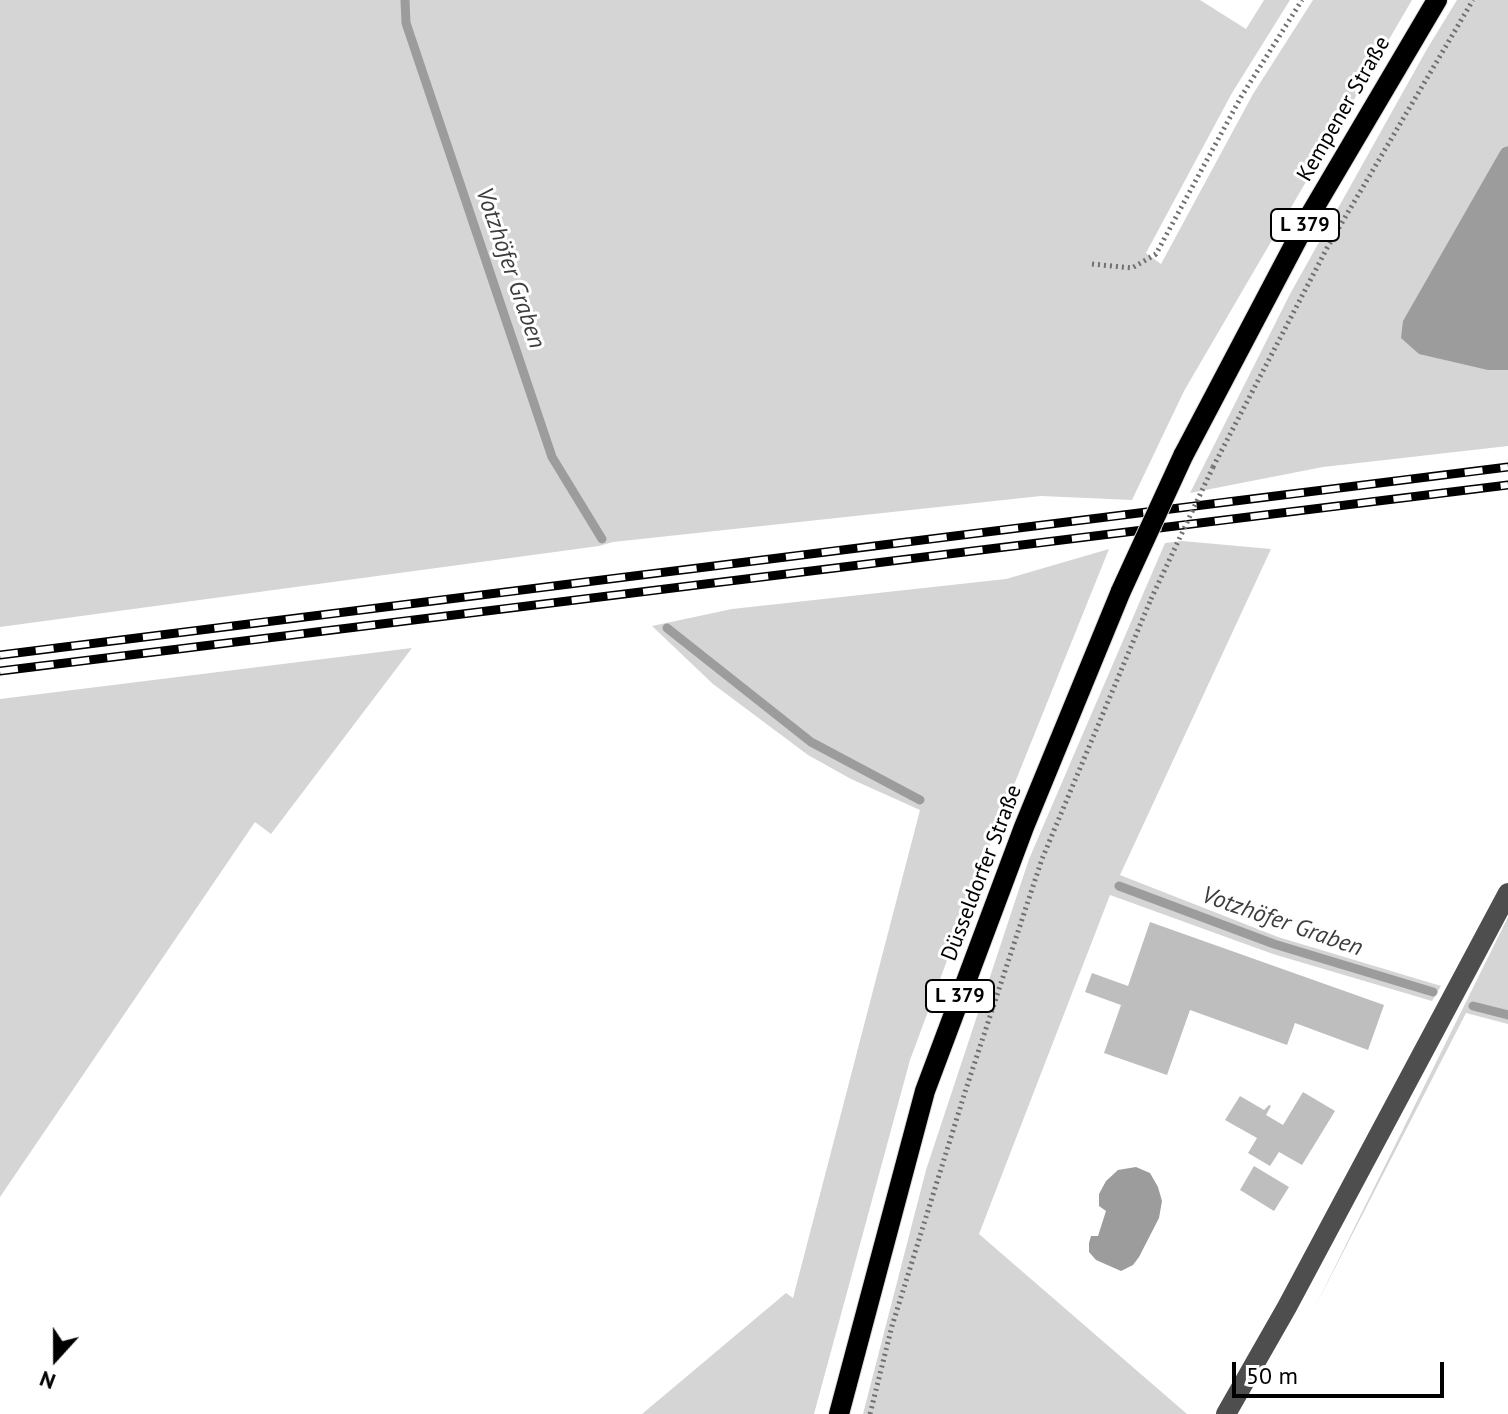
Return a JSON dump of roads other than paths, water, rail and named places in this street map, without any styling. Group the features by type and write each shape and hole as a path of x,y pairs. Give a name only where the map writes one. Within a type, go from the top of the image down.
{"main road":[{"name":"Kempener Straße","path":"1183,456 1303,228 1437,0"},
{"name":"Düsseldorfer Straße","path":"839,1414 925,1091 1024,827 1121,591 1183,456"}],"street":[{"path":"1226,1414 1302,1280 1508,893"}],"waterway":[{"name":"Votzhöfer Graben","path":"405,0 406,23 552,457 602,539"},
{"name":"Votzhöfer Graben","path":"667,628 811,742 920,800"},
{"name":"Votzhöfer Graben","path":"1119,886 1274,944 1433,992"},
{"name":"Votzhöfer Graben","path":"1473,1006 1508,1015"}],"railway":[{"path":"0,655 1508,467"},
{"path":"0,671 1508,485"}]}
